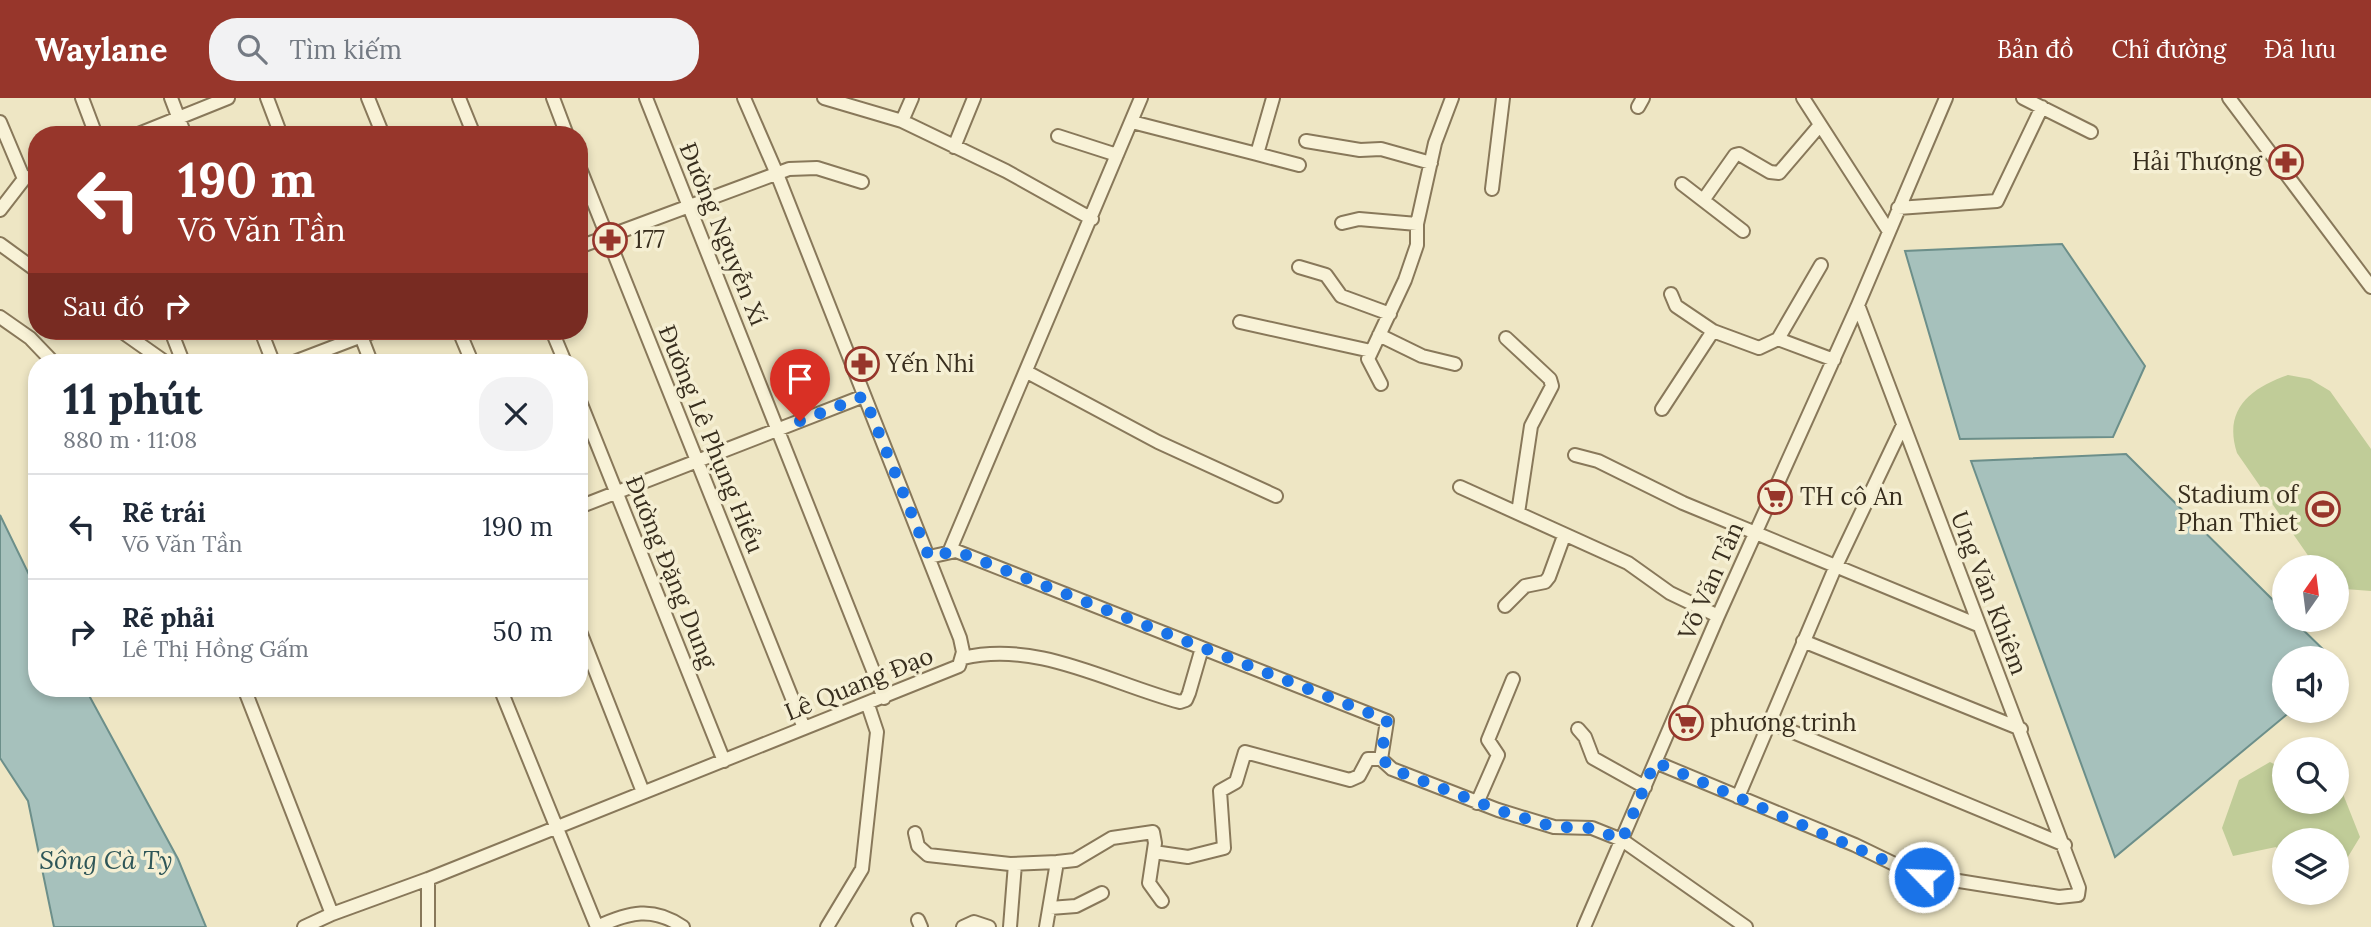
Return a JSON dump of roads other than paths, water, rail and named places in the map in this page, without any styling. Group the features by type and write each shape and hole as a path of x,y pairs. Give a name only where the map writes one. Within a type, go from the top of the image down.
{"street":[{"path":"82,98 93,126"},
{"path":"171,98 182,126"},
{"path":"159,126 228,98"},
{"path":"267,98 278,126"},
{"path":"368,98 379,126"},
{"path":"459,98 470,126"},
{"path":"553,98 564,126"},
{"name":"Đường Nguyễn Xí","path":"646,98 884,698"},
{"name":"Lê Quang Đạo","path":"304,927 868,705 955,669 963,658 960,638 929,557 777,174 744,98"},
{"path":"824,98 902,121 1092,219"},
{"path":"902,121 912,98"},
{"path":"954,147 974,98"},
{"path":"950,550 1141,98"},
{"path":"1257,154 1273,98"},
{"path":"1381,384 1368,359 1390,314 1417,245 1417,224 1440,125 1452,98"},
{"path":"1492,189 1503,98"},
{"path":"1803,98 1888,230"},
{"name":"Võ Văn Tần","path":"1584,927 1718,616 1834,360 1946,98"},
{"path":"2023,98 2091,132"},
{"path":"2229,98 2371,287"},
{"path":"1898,208 1997,201 2042,107"},
{"path":"0,122 28,171"},
{"path":"1132,122 1299,165"},
{"path":"1704,199 1735,155 1739,153 1770,172 1779,173 1820,125"},
{"path":"1058,136 1118,155"},
{"path":"1306,141 1360,150 1381,149 1431,163"},
{"path":"588,243 689,205 802,167 817,168 862,182"},
{"path":"0,210 28,179"},
{"path":"1682,184 1743,231"},
{"name":"Đường Lê Phụng Hiểu","path":"588,188 804,728"},
{"path":"1342,223 1359,219 1417,224"},
{"path":"0,244 28,264"},
{"path":"1671,294 1676,306 1713,331 1759,348 1778,339 1821,265"},
{"path":"1299,267 1326,275 1341,296 1390,314"},
{"name":"Ung Văn Khiêm","path":"1738,797 1924,877 2059,897 2078,895 2079,888 2065,845 1978,625 1858,305"},
{"path":"0,317 28,337"},
{"path":"1240,322 1371,351"},
{"path":"1662,409 1713,331"},
{"path":"1379,335 1422,356 1455,364"},
{"path":"1506,338 1550,379 1552,386 1531,426 1518,513"},
{"path":"1778,339 1834,360"},
{"path":"32,340 45,354"},
{"path":"134,340 154,354"},
{"path":"313,354 346,340"},
{"path":"1027,372 1158,442 1276,496"},
{"path":"588,503 864,396"},
{"name":"Đường Đặng Dung","path":"588,421 724,761"},
{"path":"1655,762 1738,797 1835,568 1903,425"},
{"path":"1575,455 1598,461 1683,503 1978,625"},
{"path":"1460,487 1628,564 1670,593 1718,616"},
{"path":"1506,606 1524,586 1545,582 1549,578 1564,536"},
{"path":"929,557 950,550 1387,720 1381,758"},
{"path":"1803,641 2021,729"},
{"path":"963,658 986,652 1046,659 1180,702 1186,700 1189,693 1202,648"},
{"path":"588,652 643,792"},
{"path":"1477,803 1498,755 1489,740 1513,679"},
{"path":"248,697 332,914"},
{"path":"504,697 597,927 626,916 653,913 666,916 683,927"},
{"path":"827,927 862,869 877,732 868,705"},
{"path":"1769,722 2065,845"},
{"path":"1578,729 1585,737 1592,758 1645,787"},
{"path":"1154,852 1188,857 1224,848 1220,791 1236,782 1245,752 1350,780 1359,776 1368,759 1381,758 1392,769 1477,803 1554,827 1592,828 1622,840 1746,927"},
{"path":"915,833 918,846 928,855 1015,864 1075,860 1101,842 1144,831 1153,832 1156,837 1149,883 1162,901"},
{"path":"1046,927 1057,862"},
{"path":"1010,927 1015,864"},
{"path":"428,879 428,927"},
{"path":"1050,908 1076,906 1102,893"},
{"path":"969,925 989,927"}],"water":[{"path":"2062,244 2145,366 2113,437 1960,439 1905,251"},
{"path":"2126,454 2272,599 2272,632 2305,632 2320,646 2272,646 2272,723 2277,723 2115,857 1971,461"},
{"name":"Sông Cà Ty","path":"0,515 28,573 28,697 90,697 178,859 206,927 54,927 28,801 0,758"}],"place":[{"name":"Hải Thượng","path":"2286,162"},
{"name":"177","path":"610,240"},
{"name":"Yến Nhi","path":"862,364"},
{"name":"TH cô An","path":"1775,497"},
{"name":"Stadium of Phan Thiet","path":"2323,509"},
{"name":"phương trinh","path":"1686,723"}]}
